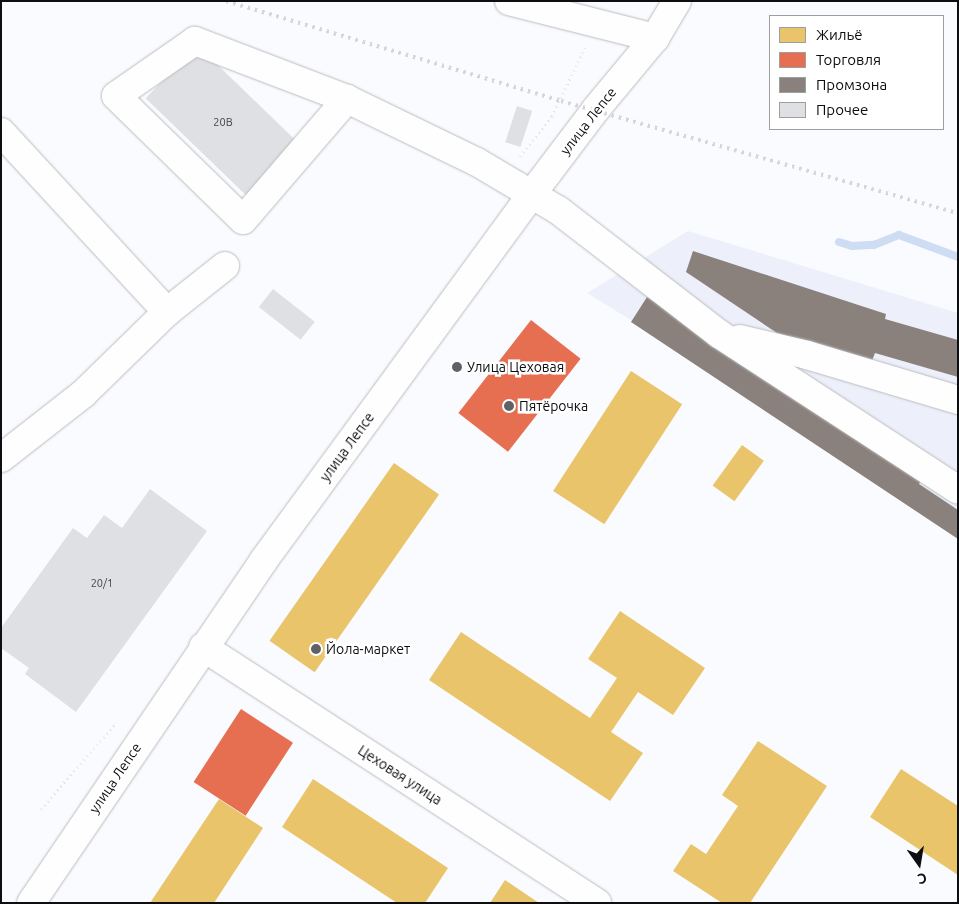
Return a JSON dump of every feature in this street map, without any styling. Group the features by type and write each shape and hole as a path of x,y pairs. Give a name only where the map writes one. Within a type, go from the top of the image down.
{"main road":[{"path":"509,1 655,38"},
{"name":"улица Лепсе","path":"31,903 203,647 264,560 531,194 596,109 655,38 677,1"},
{"path":"347,99 243,220 116,96 195,41 347,99 455,150 558,210 720,334 958,490"},
{"path":"1,132 166,312"},
{"path":"4,450 83,394 166,312 226,266"},
{"path":"720,334 807,355 958,400"},
{"name":"Цеховая улица","path":"203,647 597,903"}],"path":[{"path":"502,176 536,137 557,108 591,32 592,22"},
{"path":"41,809 115,724"}],"shaded area":[{"path":"688,231 958,313 958,521 587,293"}],"building: Жильё":[{"path":"631,371 682,404 604,524 553,491"},
{"path":"742,445 764,461 734,501 713,485"},
{"path":"394,463 439,495 315,672 270,641"},
{"path":"620,611 705,668 673,715 638,692 611,732 643,753 610,801 429,680 461,632 590,718 617,678 588,659"},
{"path":"758,741 827,786 750,903 722,903 673,871 691,844 706,854 738,806 722,795"},
{"path":"901,769 958,806 958,875 870,817"},
{"path":"313,779 448,868 425,903 397,903 282,827"},
{"path":"219,799 263,828 214,903 150,903"},
{"path":"505,880 539,903 490,903"}],"building: Торговля":[{"path":"531,320 581,359 508,452 458,413"},
{"path":"241,709 293,743 246,816 194,782"}],"building: Промзона":[{"path":"693,251 886,314 885,319 958,340 958,377 875,353 871,363 777,333 686,272"},
{"path":"647,297 922,479 919,484 958,510 958,539 631,322"}],"building: Прочее":[{"path":"197,45 302,146 251,200 146,98"},
{"path":"517,106 532,111 520,147 505,142"},
{"path":"273,289 315,322 301,340 259,307"},
{"path":"150,489 207,531 76,712 25,674 29,668 1,648 1,628 73,528 87,538 104,515 122,528"}],"waterway":[{"path":"839,242 852,246 874,245 899,235 958,257"}],"railway":[{"path":"226,1 561,101 958,213"}],"place":[{"name":"Улица Цеховая","path":"457,367"},
{"name":"Пятёрочка","path":"509,406"},
{"name":"Йола-маркет","path":"316,649"}]}
